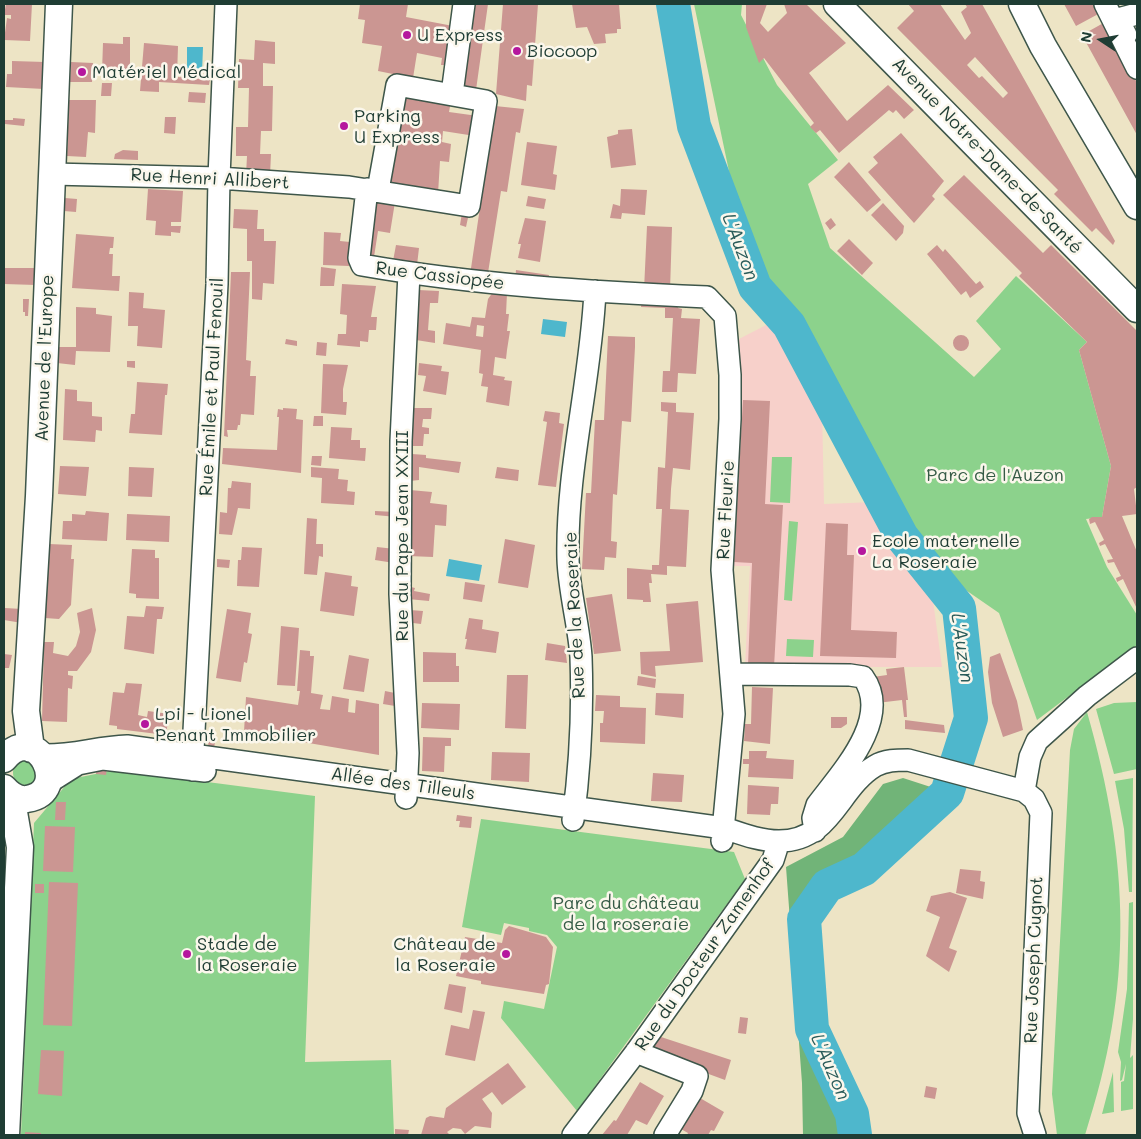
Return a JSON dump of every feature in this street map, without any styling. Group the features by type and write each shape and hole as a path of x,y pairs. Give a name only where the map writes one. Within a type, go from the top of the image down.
{"main road":[{"name":"Avenue de l'Europe","path":"24,791 49,768 21,754 26,711 40,486 59,4"},
{"name":"Avenue Notre-Dame-de-Santé","path":"837,4 1137,309"},
{"path":"1022,4 1043,46 1137,206"},
{"path":"6,1135 24,791"}],"street":[{"name":"Rue Émile et Paul Fenouil","path":"193,762 217,284 226,4"},
{"path":"372,190 398,85 452,94 464,4"},
{"path":"1137,9 1108,9 1137,68"},
{"path":"1137,14 1118,19 1137,58"},
{"name":"Rue Henri Allibert","path":"52,174 219,178 372,190 469,206 486,101 452,94"},
{"name":"Rue Cassiopée","path":"372,190 359,258 362,265 409,273 523,286 595,291"},
{"name":"Rue du Pape Jean XXIII","path":"406,792 408,753 400,594 401,441 409,273"},
{"name":"Rue Fleurie","path":"595,291 707,297 725,316 730,376 730,419 722,570 734,714 723,835"},
{"name":"Rue de la Roseraie","path":"574,814 581,705 581,656 568,560 571,486 594,329 595,291"},
{"path":"1024,791 1030,757 1037,741 1087,696 1137,658"},
{"path":"731,674 850,675 862,677 868,684 872,715 867,732 817,805 813,818 815,831"},
{"name":"Allée des Tilleuls","path":"21,754 78,754 102,747 127,746 193,762 771,840"},
{"name":"Allée des Tilleuls","path":"24,791 89,760 193,762"},
{"name":"Rue du Docteur Zamenhof","path":"573,1135 636,1052 773,860 771,840 804,837 815,831 833,813 861,777 875,765 891,760 908,760 1024,791"},
{"name":"Rue Joseph Cugnot","path":"1024,791 1034,799 1041,814 1028,1113 1036,1135"},
{"path":"636,1052 697,1076 692,1092 665,1135"}],"shaded area":[{"path":"770,323 822,408 824,504 874,502 932,593 942,667 745,667 750,566 732,566 739,399 739,339"}],"green space":[{"name":"Parc de l'Auzon","path":"694,4 742,4 741,15 777,85 838,160 808,184 830,248 974,377 1001,349 976,321 1016,276 1087,342 1079,350 1111,466 1102,517 1086,519 1107,567 1137,615 1137,645 1037,720 999,613 957,584 887,501 825,363 744,243"},
{"path":"772,457 792,457 790,503 770,502"},
{"path":"789,521 798,522 792,601 784,600"},
{"path":"787,639 814,640 813,657 786,656"},
{"path":"1137,702 1137,769 1114,774 1096,709 1114,703"},
{"path":"1087,712 1112,820 1118,872 1119,975 1112,1027 1101,1080 1085,1135 1057,1135 1052,1094 1070,750 1074,729"},
{"path":"25,761 34,764 37,773 34,782 25,785 16,782 13,773 16,764"},
{"name":"Stade de la Roseraie","path":"115,770 315,796 305,1062 391,1060 394,1135 21,1135 34,823 71,779"},
{"path":"903,778 940,790 861,861 820,882 798,917 807,1034 846,1116 849,1135 803,1135 802,1083 786,867 843,837 883,784"},
{"path":"1133,778 1132,892 1129,892 1124,829 1115,781"},
{"name":"Parc du château de la roseraie","path":"481,819 734,852 745,879 577,1111 501,1018 504,1001 544,1009 557,947 547,935 529,931 529,928 504,923 501,935 462,927"},
{"path":"1133,902 1133,1019 1130,1058 1133,1055 1133,1109 1121,1111 1121,1082 1124,1081 1126,1064 1122,1080 1120,1081 1121,1062 1118,1052 1127,989 1129,903"},
{"path":"1113,1072 1114,1112 1102,1114"}],"water":[{"path":"187,47 203,47 202,73 187,72"},
{"path":"543,319 567,322 565,337 541,334"},
{"path":"449,559 482,565 479,581 446,576"}],"building":[{"path":"6,4 32,4 30,41 4,40 7,18 11,19 11,15 4,15"},
{"name":"U Express","path":"360,4 408,4 406,17 453,26 447,65 441,65 442,58 417,53 413,78 378,71 382,46 362,43 365,20 358,19"},
{"path":"468,4 488,4 476,90 459,87"},
{"name":"Biocoop","path":"503,4 538,4 532,86 527,85 526,101 496,94"},
{"path":"572,4 619,4 621,29 617,29 617,33 605,34 606,43 594,44 587,27 576,28"},
{"path":"746,4 767,4 760,23 768,32 787,13 784,4 806,4 846,43 809,73 847,121 888,85 914,110 904,119 896,110 893,113 889,110 839,153 820,130 816,133 810,127 814,123 764,58 759,63 746,27"},
{"path":"908,4 940,4 965,40 971,33 961,12 967,7 965,4 982,4 1115,241 1113,245 1096,228 1092,232 1054,194 1058,190 897,28 914,11","holes":["975,57 1008,93 1003,98 982,76 979,78 967,65"]},
{"path":"1064,4 1098,4 1102,12 1076,26"},
{"path":"1107,21 1137,83 1137,135 1082,35"},
{"path":"123,37 130,37 130,72 102,72 103,43 123,44"},
{"path":"255,40 275,42 275,64 263,63 263,86 273,86 272,131 261,131 260,154 271,154 270,176 246,175 247,156 236,156 236,127 248,127 249,88 238,88 239,59 254,60"},
{"path":"144,43 178,46 177,77 210,79 209,85 159,82 159,92 140,91"},
{"path":"12,61 45,62 44,89 6,87 7,74 12,74"},
{"name":"Matériel Médical","path":"71,62 93,63 92,82 70,82"},
{"path":"102,83 112,83 111,96 101,96"},
{"path":"404,91 451,101 449,112 478,116 475,136 443,131 442,142 451,144 449,162 440,161 438,194 387,186"},
{"path":"189,92 206,93 205,103 188,102"},
{"path":"69,100 96,100 95,133 88,132 86,157 67,156"},
{"path":"495,106 524,109 520,133 516,132 507,192 501,191 487,279 470,275"},
{"path":"165,117 176,117 175,134 164,133"},
{"path":"13,118 25,119 24,126 5,124 5,120 13,120"},
{"path":"632,129 636,165 611,168 607,137 618,134 618,130"},
{"path":"901,133 944,181 932,196 935,199 914,223 868,172 878,163 873,157"},
{"path":"527,142 557,146 553,174 557,175 555,190 521,185"},
{"path":"123,150 138,151 138,160 114,159 115,154"},
{"path":"849,162 881,200 867,212 834,177"},
{"path":"964,175 1043,253 1051,245 1137,331 1137,487 1134,489 1137,514 1122,516 1137,552 1137,609 1123,579 1117,582 1116,578 1121,576 1114,562 1108,563 1107,560 1113,559 1105,544 1100,546 1099,543 1104,540 1095,522 1090,524 1089,519 1092,517 1102,517 1111,466 1079,350 1087,342 1019,276 1022,273 943,195"},
{"path":"148,189 183,191 181,222 171,222 171,226 181,226 180,233 171,232 171,236 155,235 156,221 146,220"},
{"path":"621,189 647,190 645,215 622,213 621,219 610,218 613,204 620,206"},
{"path":"528,196 546,199 544,209 526,206"},
{"path":"65,198 77,199 76,212 64,211"},
{"path":"376,198 395,202 390,233 378,231 374,257 364,256"},
{"path":"883,203 904,226 903,233 896,241 871,215"},
{"path":"234,209 258,210 257,229 264,229 264,241 276,241 274,284 263,283 262,300 252,299 252,261 247,261 247,229 233,228"},
{"path":"462,213 469,213 466,227 460,225"},
{"path":"525,218 546,221 540,262 518,258 521,244 518,244"},
{"path":"831,218 836,225 830,230 825,223"},
{"path":"647,226 672,227 670,291 644,290"},
{"path":"324,232 341,233 340,241 350,242 349,266 323,265"},
{"path":"76,234 114,237 113,248 110,248 109,254 113,254 112,276 120,276 119,291 72,288"},
{"path":"849,239 873,263 862,275 837,251"},
{"path":"396,245 419,248 417,265 393,261"},
{"path":"937,245 943,252 945,249 976,284 980,281 984,287 970,298 966,291 961,295 927,254"},
{"path":"321,267 336,269 334,286 320,286"},
{"path":"4,268 36,268 36,285 4,284"},
{"path":"516,270 549,275 548,284 515,280"},
{"path":"231,272 250,272 246,360 251,361 250,376 256,376 254,415 241,414 240,425 238,425 237,430 227,430 228,437 224,436"},
{"path":"342,284 376,286 371,317 377,317 376,330 369,330 368,342 360,341 360,347 337,345 338,334 346,334 347,315 340,314"},
{"path":"418,290 439,291 438,303 430,303 428,330 435,331 435,343 416,340"},
{"path":"129,292 144,293 143,308 165,310 162,348 137,346 138,326 128,326"},
{"path":"493,292 507,293 506,314 509,314 507,331 510,331 506,359 495,357 493,375 505,377 504,380 512,381 509,406 486,402 488,387 481,386 483,374 479,373 481,350 443,344 446,323 470,327 472,317 485,318 488,299","holes":["477,325 484,326 483,337 476,336"]},
{"path":"642,298 679,300 678,308 682,309 681,318 700,319 696,374 678,373 677,392 662,392 663,371 670,371 673,318 665,318 665,308 641,307"},
{"path":"23,299 29,299 28,316 25,316 25,312 23,312"},
{"path":"76,307 96,308 96,314 112,316 110,352 76,351 75,365 57,363 58,347 76,347"},
{"path":"961,335 969,343 961,351 953,343"},
{"path":"608,336 635,337 631,422 622,421 617,495 613,494 611,541 617,542 616,558 605,557 604,570 582,569 586,493 591,493 595,420 604,420"},
{"path":"286,339 297,341 297,346 285,344"},
{"path":"317,342 327,343 326,356 316,355"},
{"path":"127,361 135,361 135,368 127,367"},
{"path":"419,363 442,366 441,371 449,372 446,395 423,391 426,376 418,375"},
{"path":"323,364 348,365 343,389 343,402 347,402 346,415 321,413"},
{"path":"137,382 168,384 167,395 165,395 162,435 129,433 131,414 135,414"},
{"path":"65,389 77,390 77,401 92,402 92,416 102,417 102,431 96,430 95,442 63,440"},
{"path":"743,400 770,401 765,504 783,505 774,667 748,666 752,563 734,562"},
{"path":"661,402 676,403 676,412 694,413 690,470 673,468 671,489 670,509 689,510 686,567 667,566 667,575 651,574 652,583 649,583 651,602 643,602 643,600 627,599 627,568 652,570 652,565 659,565 662,509 656,509 658,467 665,468 668,412 661,411"},
{"path":"283,408 297,409 296,419 303,420 301,473 222,464 223,448 277,450 278,409 283,410"},
{"path":"413,408 432,408 431,419 423,419 422,427 429,428 429,434 424,434 423,446 412,446"},
{"path":"545,411 560,413 559,423 564,424 556,487 538,485 547,422 543,421"},
{"path":"314,416 323,416 323,426 313,426"},
{"path":"331,427 352,428 351,440 360,440 360,448 366,448 365,461 329,458"},
{"path":"412,454 426,455 426,458 461,462 459,473 419,467 419,480 410,481"},
{"path":"312,456 322,456 321,466 311,465"},
{"path":"60,466 89,467 86,496 58,494"},
{"path":"129,467 154,468 152,497 128,496"},
{"path":"311,467 339,469 338,479 348,480 347,491 355,492 354,505 321,503 322,478 311,477"},
{"path":"497,467 519,470 518,481 495,478"},
{"path":"232,481 251,483 250,509 238,508 232,535 219,534 220,512 227,513 228,488 231,488"},
{"path":"410,490 432,492 430,503 447,505 446,526 435,525 433,557 408,556"},
{"path":"86,511 109,513 107,541 62,539 63,521 72,521 72,514 85,515"},
{"path":"375,511 396,512 397,517 375,515"},
{"path":"127,514 170,516 169,542 126,540"},
{"path":"307,518 317,519 316,544 323,544 323,557 319,556 317,575 304,574"},
{"path":"826,523 848,524 847,555 854,555 851,630 897,632 896,658 820,656"},
{"path":"505,539 535,545 528,588 498,583"},
{"path":"49,544 72,545 71,559 74,559 71,605 59,619 45,618"},
{"path":"242,547 262,548 259,587 237,586 238,560 241,560"},
{"path":"377,547 395,549 394,563 375,560"},
{"path":"132,549 155,550 155,558 159,558 159,599 136,598 136,594 129,593"},
{"path":"217,559 230,560 229,568 217,567"},
{"path":"325,572 352,576 351,586 358,587 354,616 320,611"},
{"path":"465,582 485,585 482,602 463,599"},
{"path":"407,586 415,588 414,591 430,594 429,601 408,599"},
{"path":"612,594 621,651 594,654 586,598"},
{"path":"698,601 703,662 655,666 656,677 641,674 640,652 670,651 666,604"},
{"path":"146,606 164,607 162,619 157,619 154,654 124,649 127,616 144,617"},
{"path":"5,608 22,609 22,623 4,620"},
{"path":"92,608 96,630 91,652 77,671 68,671 68,675 73,676 72,689 68,688 67,722 42,721 44,642 54,642 53,653 68,656 76,646 80,632 77,613"},
{"path":"227,609 251,613 248,633 252,634 247,663 244,662 241,682 216,678"},
{"path":"410,610 423,611 421,624 413,623 413,626 408,625"},
{"path":"469,618 483,620 482,629 499,632 496,653 465,649"},
{"path":"281,626 299,628 295,686 277,685"},
{"path":"547,643 565,646 567,663 545,660"},
{"path":"300,650 310,651 310,656 314,656 311,693 323,695 320,709 330,710 332,696 349,699 348,712 355,713 356,700 379,704 379,755 244,732 246,697 298,705 300,691 297,691"},
{"path":"423,652 456,653 456,666 459,666 459,682 423,682"},
{"path":"1000,653 1017,701 1023,730 1003,737 992,703 988,672 990,657"},
{"path":"4,654 12,655 9,668 4,668"},
{"path":"349,655 369,659 364,692 343,689"},
{"path":"904,667 908,700 906,700 907,717 904,717 902,700 877,703 873,677 887,675 886,669"},
{"path":"507,675 528,675 526,729 505,728"},
{"path":"638,676 656,679 655,688 637,685"},
{"path":"126,683 142,684 138,715 147,717 148,711 169,714 166,735 117,729 117,726 109,725 113,692 124,693"},
{"path":"752,687 773,688 770,744 744,741 745,724 751,724"},
{"path":"385,691 395,693 395,706 383,704"},
{"path":"656,693 684,694 683,718 655,715"},
{"path":"596,695 620,696 620,707 646,708 645,744 600,742 600,723 603,723 604,711 595,711"},
{"path":"422,703 460,704 459,730 421,728"},
{"path":"831,717 847,717 847,724 841,728 831,728"},
{"path":"905,720 944,725 945,733 905,729"},
{"path":"209,735 216,736 214,748 208,747"},
{"path":"423,737 451,738 451,746 445,746 444,772 422,771"},
{"path":"749,751 767,751 766,758 794,760 793,779 748,777 749,764 743,764 743,759 749,759"},
{"path":"492,752 530,753 529,782 491,780"},
{"path":"97,766 107,768 106,775 96,774"},
{"path":"653,773 684,775 682,802 651,801"},
{"path":"748,785 779,787 778,804 771,804 770,815 747,814"},
{"path":"56,802 66,802 65,820 55,820"},
{"path":"457,815 472,817 471,828 459,827 460,821 456,821"},
{"path":"45,826 75,827 73,872 43,871"},
{"path":"960,869 981,871 980,881 985,882 983,899 956,893"},
{"path":"49,882 78,883 72,1026 43,1025"},
{"path":"35,884 44,884 44,893 35,893"},
{"path":"950,892 967,898 949,948 957,951 949,972 926,956 940,917 926,911 931,896"},
{"name":"Château de la Roseraie","path":"509,926 546,937 553,947 549,984 546,985 544,994 481,984 481,981 456,976 465,937 502,943 505,930"},
{"path":"449,984 466,987 462,1013 444,1009"},
{"path":"473,1010 485,1012 475,1061 445,1055 451,1025 469,1029"},
{"path":"740,1017 748,1018 746,1034 738,1033"},
{"path":"658,1036 731,1060 725,1080 646,1051"},
{"path":"41,1050 64,1051 62,1096 38,1094"},
{"path":"508,1063 526,1087 502,1105 492,1092 482,1099 492,1113 491,1128 475,1126 465,1134 461,1129 453,1128 447,1132 450,1135 421,1135 426,1118 430,1116 444,1118 446,1108"},
{"path":"640,1082 664,1096 647,1125 636,1120 627,1135 602,1135 614,1120 616,1121"},
{"path":"926,1086 937,1088 935,1099 924,1097"},
{"path":"700,1098 724,1112 714,1131 711,1130 708,1135 687,1135 688,1133 681,1129"},
{"path":"395,1129 409,1130 408,1135 395,1135"},
{"path":"25,1132 41,1133 41,1135 25,1135"}],"waterway":[{"name":"L'Auzon","path":"673,4 694,126 755,287 789,325 902,537 959,608 971,718 947,793 864,869 827,886 804,919 812,1029 852,1114 855,1135"}],"place":[{"name":"U Express","path":"407,35"},
{"name":"Biocoop","path":"517,51"},
{"name":"Matériel Médical","path":"82,72"},
{"name":"Parking U Express","path":"344,126"},
{"name":"Ecole maternelle La Roseraie","path":"862,551"},
{"name":"Lpi - Lionel Penant Immobilier","path":"145,724"},
{"name":"Stade de la Roseraie","path":"187,954"},
{"name":"Château de la Roseraie","path":"506,954"}]}
